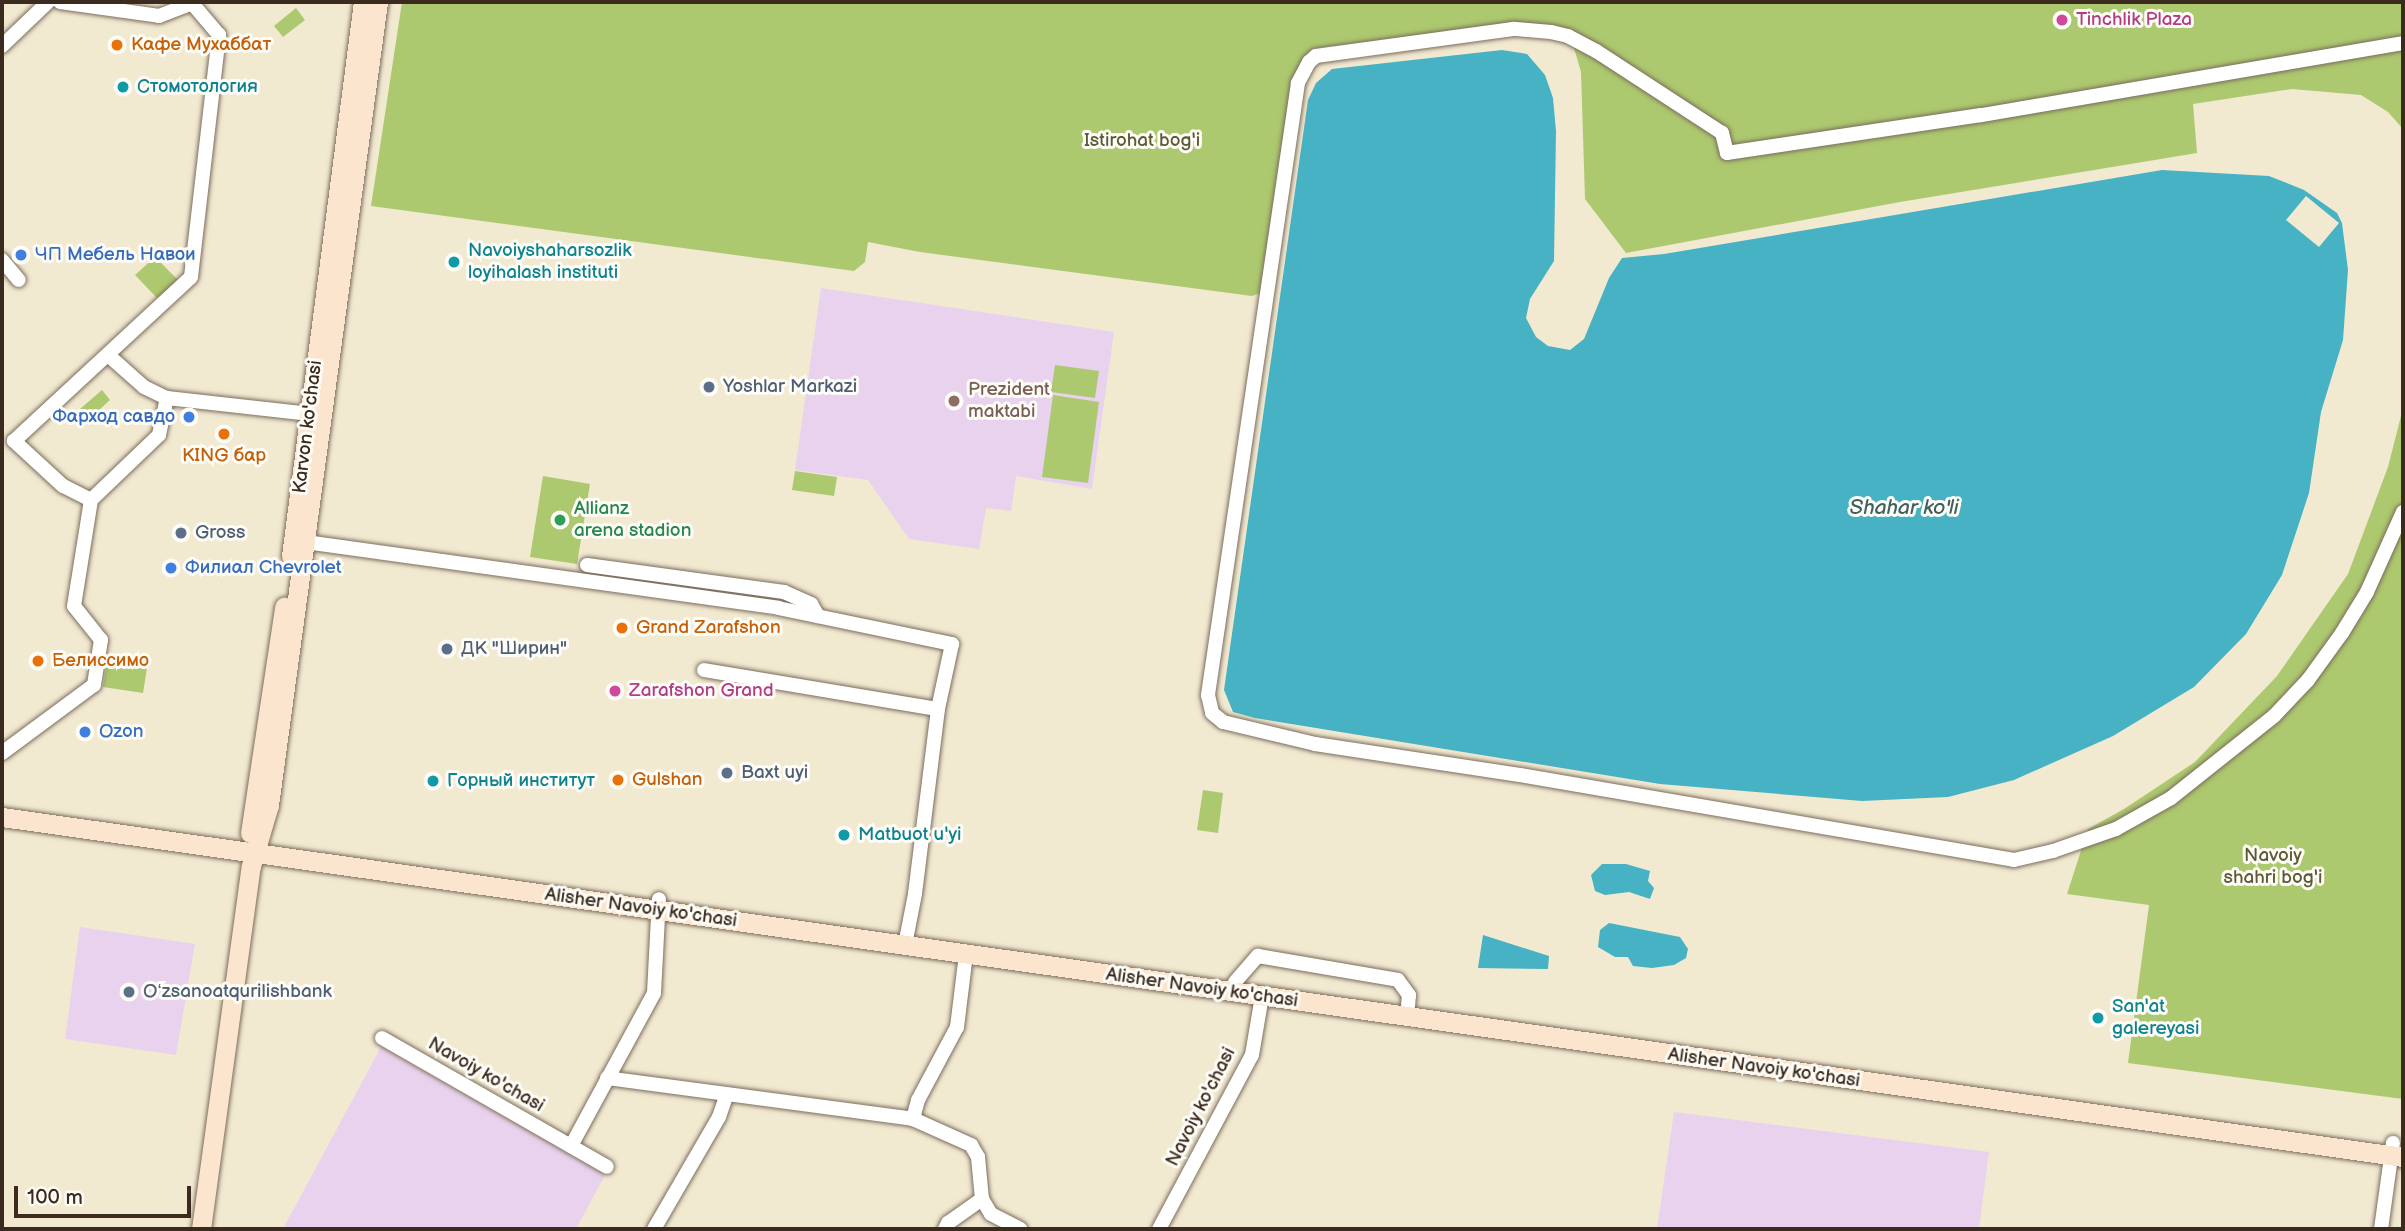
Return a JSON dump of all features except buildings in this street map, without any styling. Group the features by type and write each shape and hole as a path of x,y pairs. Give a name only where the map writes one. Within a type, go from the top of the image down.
{"main road":[{"name":"Karvon ko'chasi","path":"201,1229 317,415 363,2"},
{"path":"317,415 378,2"},
{"name":"Alisher Navoiy ko'chasi","path":"2,807 253,850"},
{"name":"Alisher Navoiy ko'chasi","path":"2,817 659,905 2398,1150"},
{"name":"Alisher Navoiy ko'chasi","path":"906,940 966,954 1408,1006 1475,1021"}],"street":[{"path":"2,46 48,2"},
{"path":"60,2 159,16 191,3 219,34 191,277 14,441 63,486 91,500"},
{"path":"2403,43 1981,115 1727,153 1722,133 1596,51 1567,36 1551,32 1513,29 1316,56 1309,62 1298,83 1208,695 1212,713 1223,722 1315,744 1520,775 2014,860 2053,851 2116,829 2160,804 2219,763 2274,716 2308,680 2342,634 2367,592 2403,512"},
{"path":"2,260 19,280"},
{"path":"108,355 144,387 167,398 317,415"},
{"path":"2,753 94,685 101,640 74,606 91,500 159,435 167,398"},
{"path":"300,541 818,616 951,644 906,940"},
{"path":"587,565 784,592 811,604 818,616"},
{"path":"704,670 939,709"},
{"path":"571,1146 654,993 659,905"},
{"path":"913,1119 918,1100 957,1027 966,954"},
{"path":"1249,989 1258,956 1398,980 1409,995 1408,1006"},
{"name":"Navoiy ko'chasi","path":"1159,1229 1252,1055 1249,989"},
{"name":"Navoiy ko'chasi","path":"382,1038 607,1167"},
{"path":"607,1079 913,1119 971,1145 978,1157 982,1199 991,1214 1020,1229"},
{"path":"654,1229 719,1117 727,1094"},
{"path":"2381,1229 2398,1150"},
{"path":"945,1229 948,1223 982,1199"}],"shaded area":[{"name":"Prezident maktabi","path":"821,288 1114,332 1092,489 1016,476 1011,511 986,508 979,549 909,539 868,480 795,470"},
{"name":"Oʻzsanoatqurilishbank","path":"80,927 195,944 176,1055 65,1039"},
{"path":"381,1047 605,1175 576,1229 283,1229"},
{"path":"1674,1112 1989,1152 1979,1229 1657,1229"}],"green space":[{"name":"Istirohat bog'i","path":"402,2 2403,2 2403,129 2388,112 2361,95 2292,89 2193,104 2197,153 1900,202 1626,253 1585,199 1581,72 1569,31 1462,30 1318,48 1307,54 1297,71 1260,293 1252,296 920,252 868,242 865,262 854,271 371,206"},
{"path":"296,8 305,20 283,37 274,26"},
{"path":"155,257 178,280 157,298 135,275"},
{"path":"1055,365 1099,371 1095,398 1051,392"},
{"path":"102,390 110,400 89,419 80,409"},
{"path":"1053,395 1099,402 1088,483 1042,477"},
{"name":"Navoiy shahri bog'i","path":"2403,408 2403,1099 2128,1063 2149,905 2067,894 2088,829 2124,809 2195,762 2277,676 2348,574 2388,467"},
{"path":"795,471 837,477 834,496 792,490"},
{"name":"Allianz arena stadion","path":"543,476 590,484 577,564 530,557"},
{"path":"107,662 147,668 143,693 103,687"},
{"path":"1203,790 1223,793 1218,833 1197,830"}],"water":[{"name":"Shahar ko'li","path":"1502,50 1527,54 1545,75 1553,98 1556,131 1554,261 1530,299 1526,318 1536,337 1548,346 1570,350 1584,339 1609,278 1622,258 1664,254 2162,170 2269,176 2304,190 2337,213 2342,223 2348,270 2343,340 2321,412 2309,493 2282,575 2246,634 2194,687 2113,736 2014,780 1948,797 1862,801 1660,784 1255,718 1233,712 1224,690 1308,100 1316,83 1332,69"},
{"path":"1602,864 1626,864 1650,871 1648,881 1654,888 1650,899 1629,892 1605,895 1595,891 1591,875"},
{"path":"1609,923 1680,937 1688,949 1686,958 1674,965 1652,968 1633,966 1628,957 1615,957 1598,947 1600,930"},
{"path":"1483,935 1549,956 1548,969 1478,968"}],"pier":[{"path":"2306,196 2339,223 2319,247 2286,220"}],"place":[{"name":"Tinchlik Plaza","path":"2062,20"},
{"name":"Кафе Мухаббат","path":"117,45"},
{"name":"Стомотология","path":"123,87"},
{"name":"ЧП Мебель Навои","path":"21,255"},
{"name":"Navoiyshaharsozlik loyihalash instituti","path":"454,262"},
{"name":"Yoshlar Markazi","path":"709,387"},
{"name":"Prezident maktabi","path":"954,401"},
{"name":"Фарход савдо","path":"189,417"},
{"name":"KING бар","path":"224,434"},
{"name":"Allianz arena stadion","path":"560,520"},
{"name":"Gross","path":"181,533"},
{"name":"Филиал Chevrolet","path":"171,568"},
{"name":"Grand Zarafshon","path":"622,628"},
{"name":"ДК \"Ширин\"","path":"447,649"},
{"name":"Белиссимо","path":"38,661"},
{"name":"Zarafshon Grand","path":"615,691"},
{"name":"Ozon","path":"85,732"},
{"name":"Baxt uyi","path":"727,773"},
{"name":"Gulshan","path":"618,780"},
{"name":"Горный институт","path":"433,781"},
{"name":"Matbuot u'yi","path":"844,835"},
{"name":"Oʻzsanoatqurilishbank","path":"129,992"},
{"name":"San'at galereyasi","path":"2098,1018"}]}
